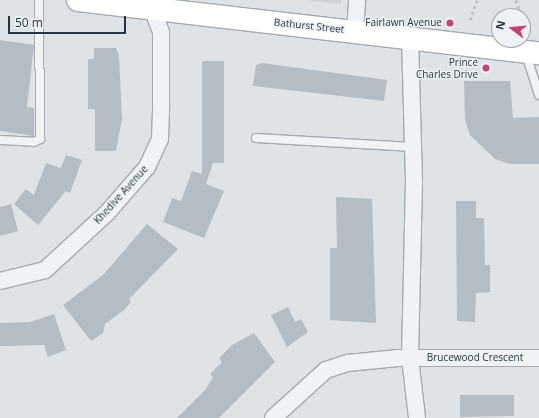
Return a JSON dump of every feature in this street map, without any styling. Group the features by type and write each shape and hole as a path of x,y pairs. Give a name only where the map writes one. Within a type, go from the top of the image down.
{"main road":[{"name":"Bathurst Street","path":"78,0 150,4 410,38 532,52"}],"street":[{"path":"355,31 357,0"},
{"name":"Khedive Avenue","path":"0,281 45,270 107,213 148,167 160,139 161,32 150,4"},
{"path":"410,38 413,147 410,358 417,418"},
{"name":"Brucewood Crescent","path":"273,418 326,370 348,363 410,358 539,358"}],"lane":[{"path":"0,140 34,142 40,139 43,125 39,0"},
{"path":"532,52 539,95"},
{"path":"256,138 413,147"}],"path":[{"path":"470,20 477,0"}],"shaded area":[{"path":"304,0 341,0 341,4"}],"building":[{"path":"0,40 34,45 27,107 34,108 34,136 0,131"},
{"path":"94,48 116,48 119,55 122,119 116,151 95,151 95,109 88,109 88,59 94,59"},
{"path":"202,61 224,61 224,163 213,163 206,184 224,191 204,238 163,222 172,198 181,201 192,171 202,174"},
{"path":"262,63 387,80 384,101 253,86 256,65"},
{"path":"464,81 510,81 513,118 539,117 539,164 510,164 495,159 470,135 465,120"},
{"path":"66,155 82,160 70,193 66,191 38,225 14,204 26,189 34,195 46,163 61,168"},
{"path":"336,197 372,199 376,323 330,320 330,248 337,248"},
{"path":"456,201 476,201 476,218 484,218 485,265 490,265 490,292 476,293 475,322 457,321"},
{"path":"11,204 18,231 0,236 0,207"},
{"path":"147,224 178,249 129,299 131,302 124,310 105,324 103,333 91,341 63,305 103,275"},
{"path":"288,307 295,322 301,319 308,332 287,347 271,315"},
{"path":"54,314 66,350 48,357 44,345 0,346 0,323 30,322"},
{"path":"254,333 275,362 219,418 177,418 205,390 213,377 210,374 222,362 219,358 232,345"},
{"path":"460,395 514,395 514,416 460,417"}],"place":[{"name":"Fairlawn Avenue","path":"450,23"},
{"name":"Prince Charles Drive","path":"486,68"}]}
